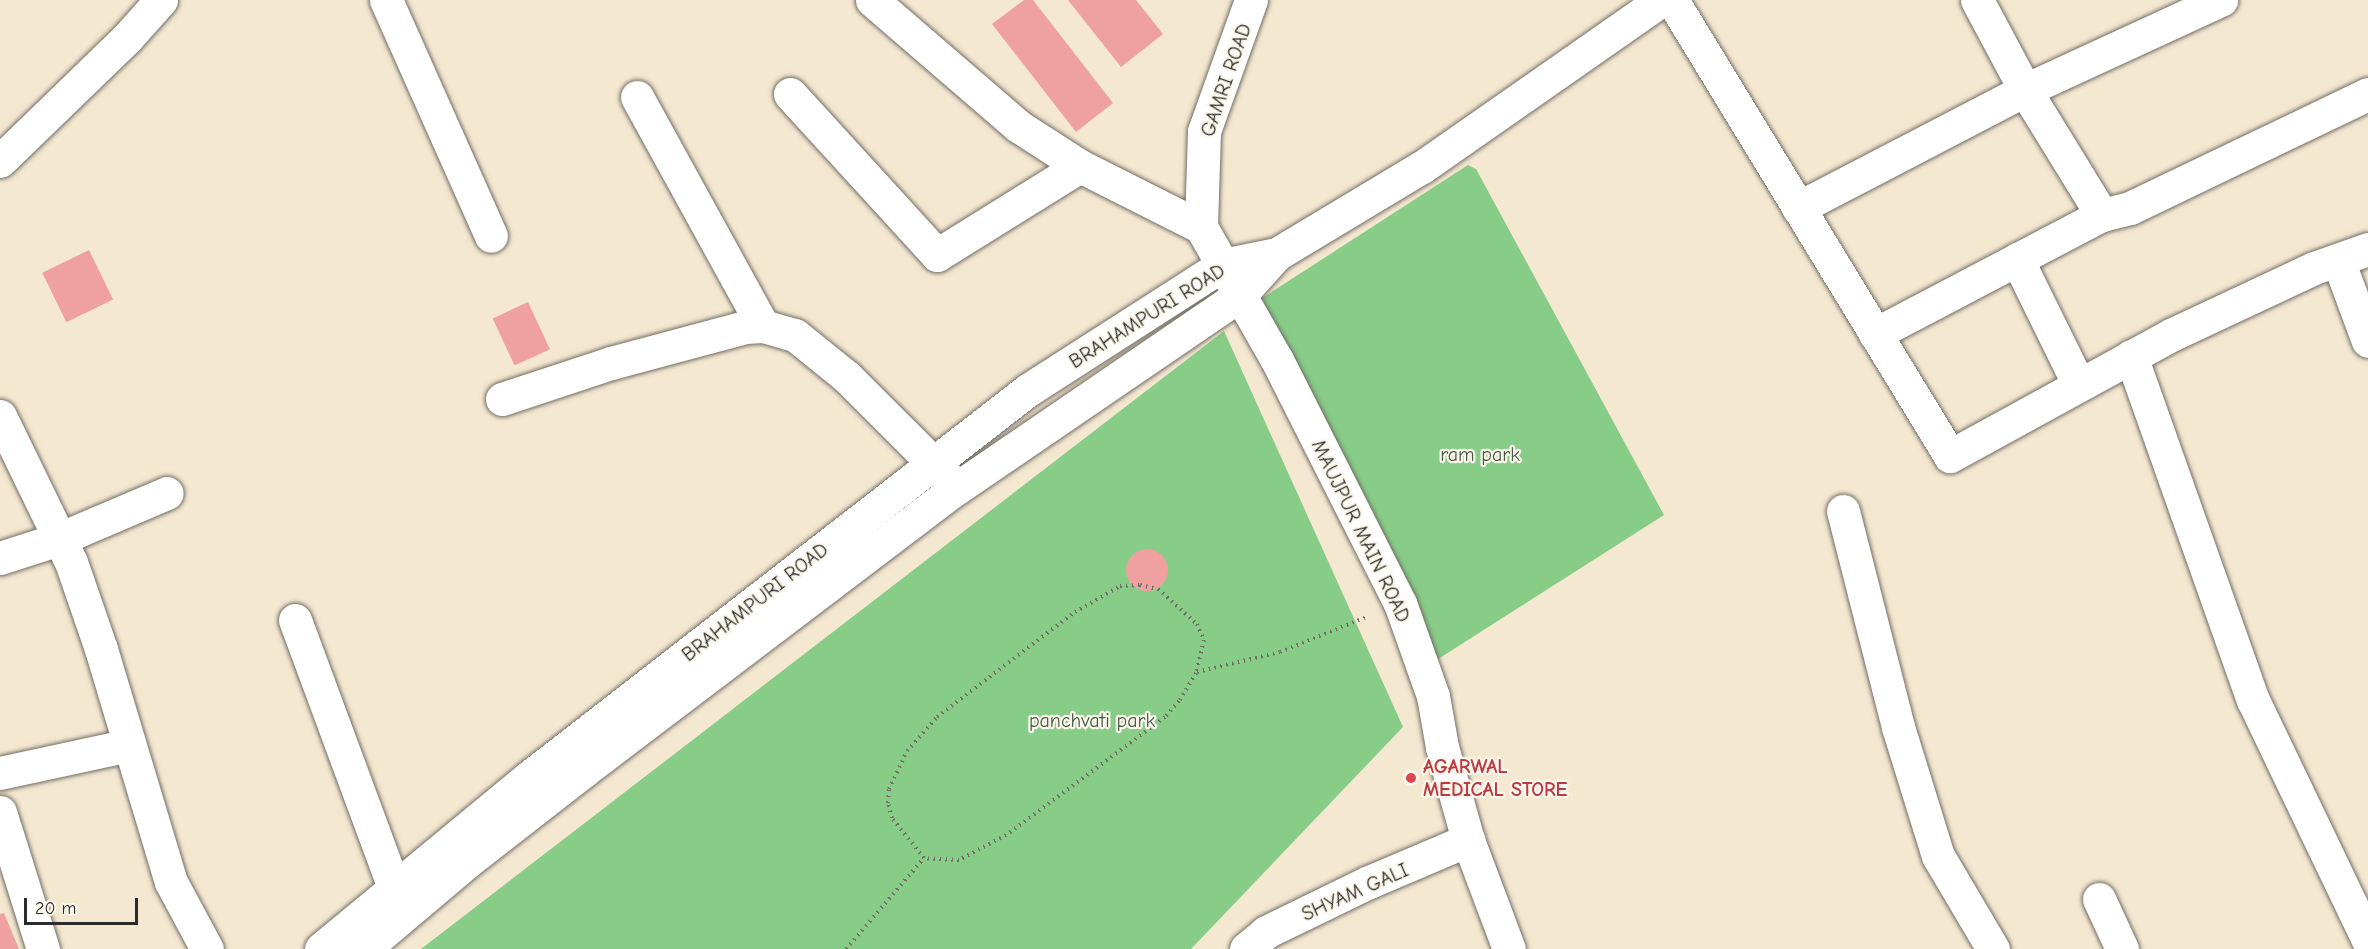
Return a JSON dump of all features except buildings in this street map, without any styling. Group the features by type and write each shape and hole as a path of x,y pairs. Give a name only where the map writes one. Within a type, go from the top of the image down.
{"street":[{"path":"0,161 127,38 160,0"},
{"path":"386,0 491,236"},
{"path":"872,0 1018,126 1080,166 1201,227 1240,295"},
{"name":"GAMRI ROAD","path":"1201,227 1204,131 1251,0"},
{"path":"1277,254 1422,167 1661,0"},
{"path":"1672,0 1950,456 2131,356 2353,254 2368,341"},
{"path":"1977,0 2025,90 2102,215"},
{"path":"1798,207 2025,90 2221,0"},
{"path":"790,94 937,255 1080,166"},
{"path":"1875,334 2102,215 2130,208 2368,94"},
{"path":"637,97 763,326"},
{"name":"BRAHAMPURI ROAD","path":"321,949 371,938 581,755 934,463 1028,390 1223,266 1277,254"},
{"name":"BRAHAMPURI ROAD","path":"371,938 394,888 957,488 1240,295 1277,254"},
{"path":"2017,259 2079,385"},
{"name":"MAUJPUR MAIN ROAD","path":"1240,295 1400,603 1433,696 1442,747 1468,840 1509,949"},
{"path":"502,399 611,363 745,327 763,326 795,336 838,370 957,488"},
{"path":"2131,356 2253,700 2368,940"},
{"path":"0,416 59,539 101,649 171,882 207,949"},
{"path":"0,558 59,539 167,493"},
{"path":"1843,511 1898,727 1938,856 1993,949"},
{"path":"295,620 394,888"},
{"path":"0,773 129,745"},
{"path":"0,812 44,949"},
{"name":"SHYAM GALI","path":"1246,949 1266,932 1468,840"},
{"path":"2099,899 2122,949"}],"path":[{"path":"1120,586 1158,589 1197,624 1204,640 1196,673 1165,717 1006,835 959,860 924,858 892,818 888,803 889,789 907,751 937,717 1075,612 1120,586"},
{"path":"1196,673 1280,652 1400,603"},
{"path":"846,949 924,858"}],"green space":[{"name":"ram park","path":"1468,165 1476,169 1664,515 1435,661 1256,302"},
{"name":"panchvati park","path":"1224,331 1403,727 1191,949 421,949"}],"place":[{"name":"AGARWAL MEDICAL STORE","path":"1411,778"}]}
